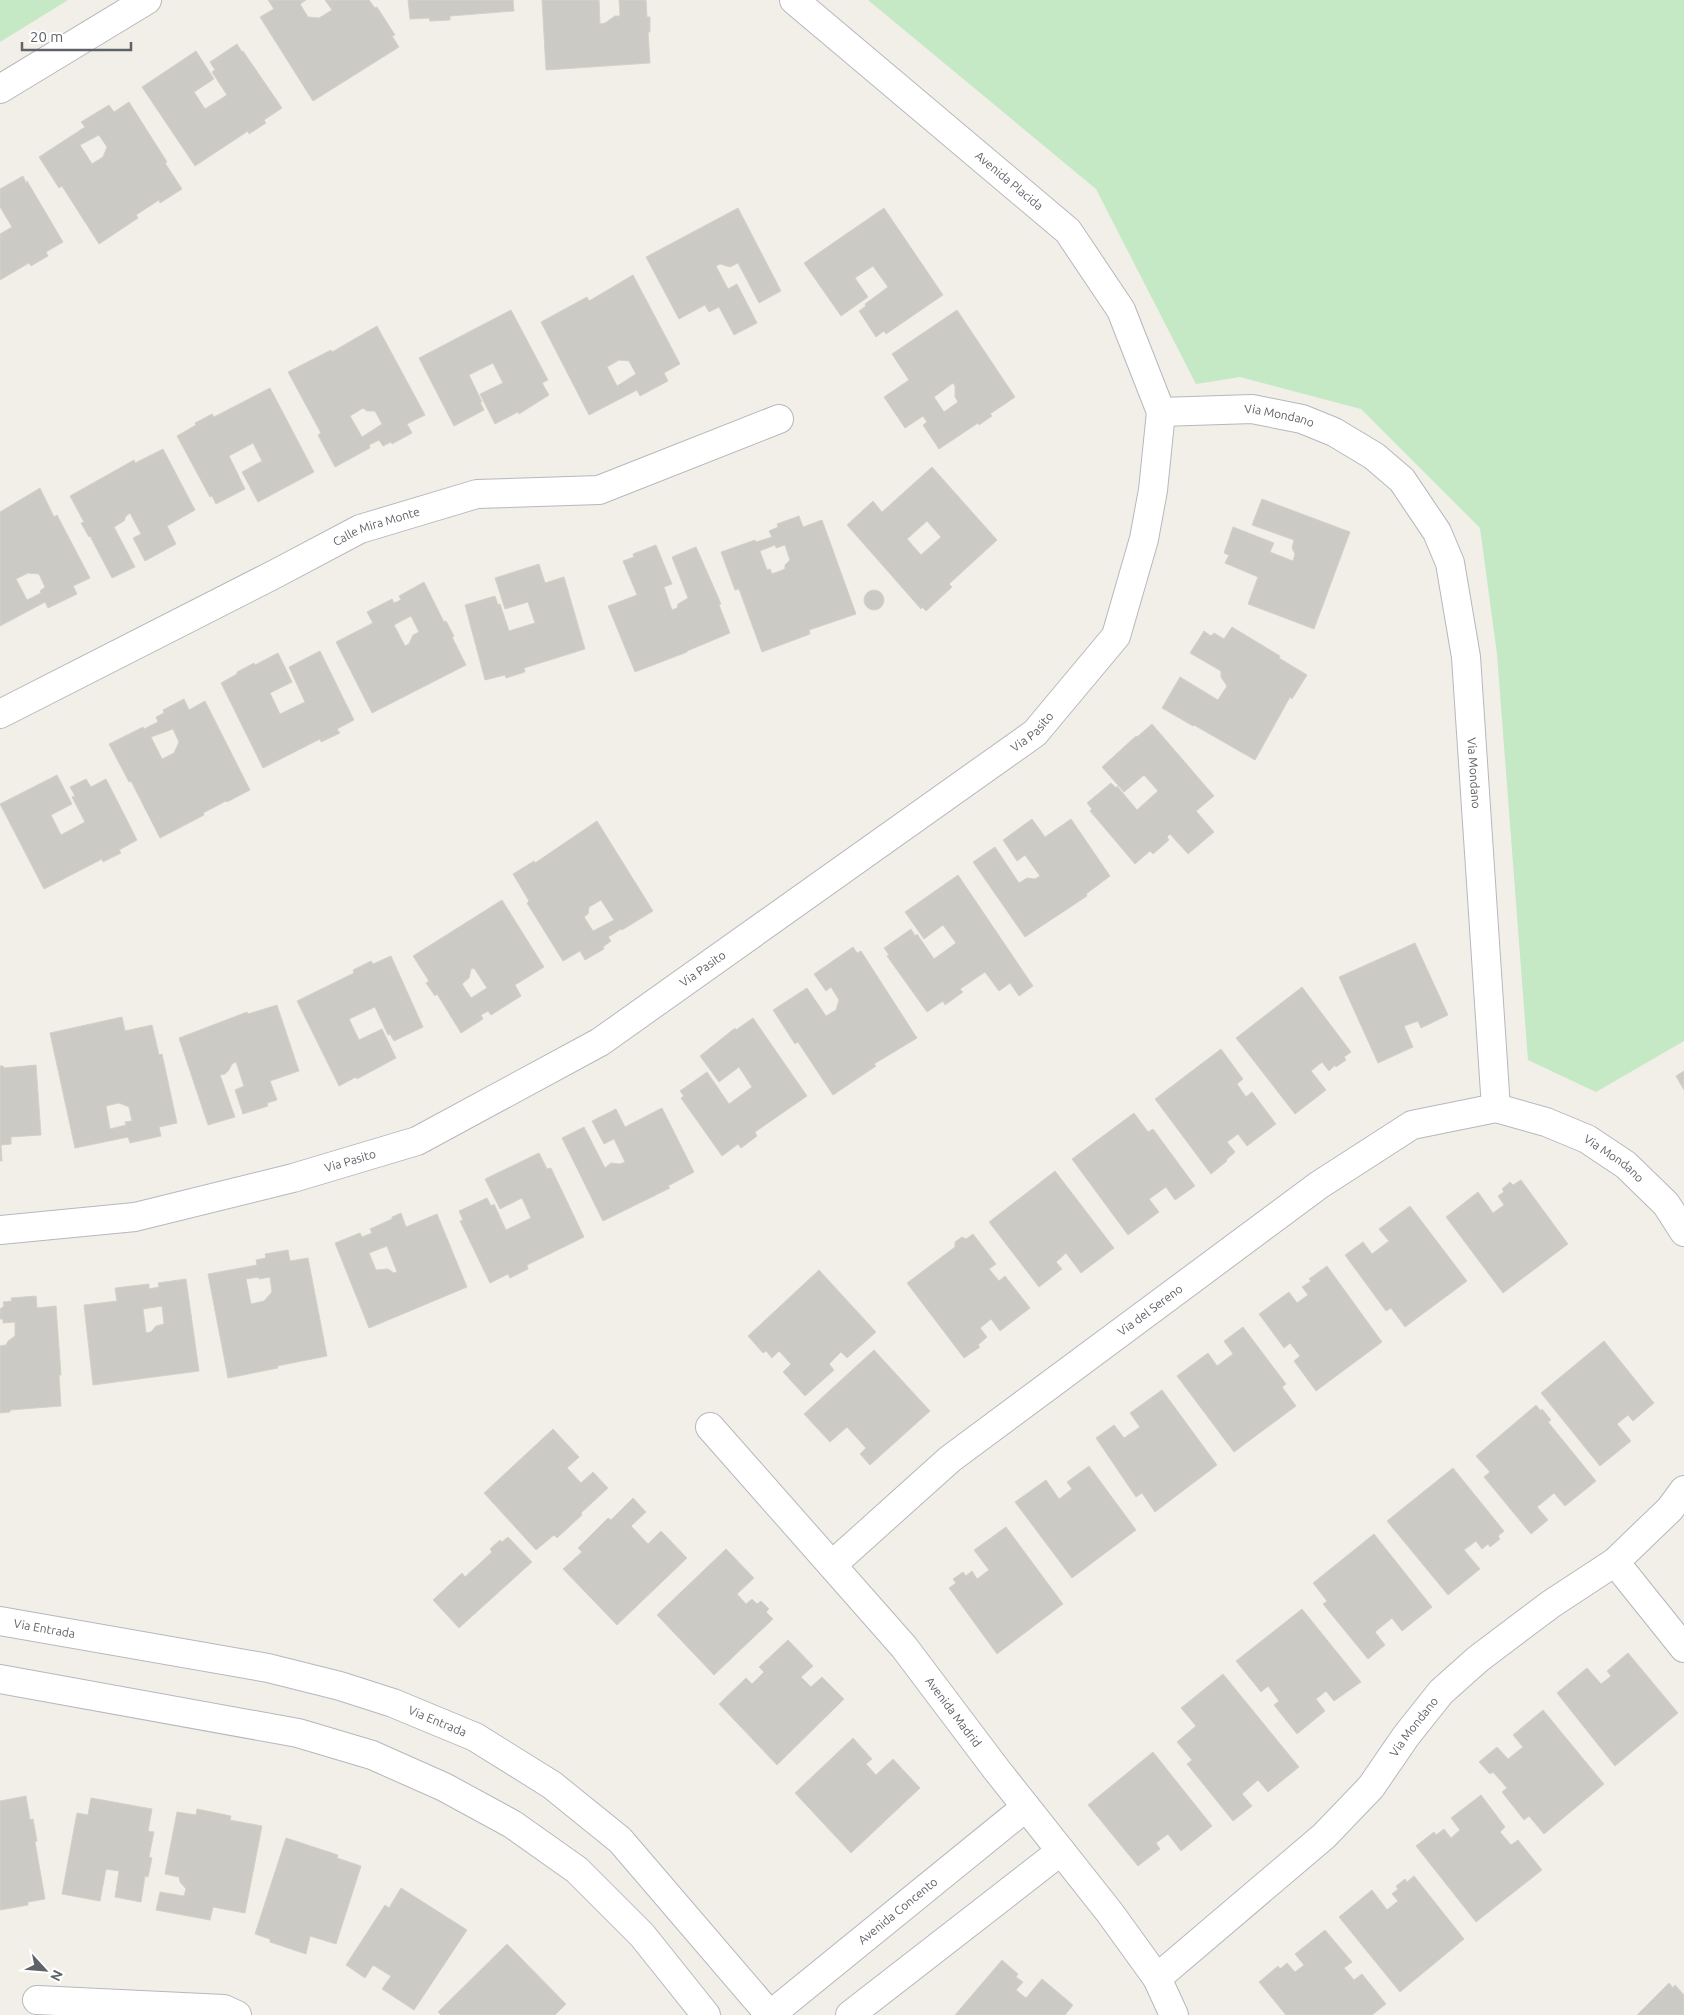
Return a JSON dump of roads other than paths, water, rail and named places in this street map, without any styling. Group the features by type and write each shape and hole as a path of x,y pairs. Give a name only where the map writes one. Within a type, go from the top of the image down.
{"street":[{"path":"0,89 147,0"},
{"name":"Avenida Placida","path":"794,0 1068,231 1121,310 1160,412"},
{"name":"Via Mondano","path":"1160,412 1252,409 1302,419 1334,432 1374,456 1402,480 1438,532 1450,563 1466,657 1496,1108 1546,1122 1587,1139 1626,1165 1666,1204 1684,1232"},
{"name":"Via Pasito","path":"0,1230 135,1217 293,1178 417,1141 600,1042 1035,733 1116,636 1146,529 1153,490 1160,412"},
{"name":"Calle Mira Monte","path":"0,714 360,529 477,494 599,490 779,419"},
{"name":"Via del Sereno","path":"832,1565 950,1459 1358,1158 1412,1126 1496,1108"},
{"name":"Avenida Madrid","path":"710,1427 904,1647 1026,1807 1110,1913 1157,1978 1174,2015"},
{"name":"Via Mondano","path":"1157,1978 1324,1836 1371,1787 1406,1736 1447,1687 1478,1659 1551,1604 1615,1562 1670,1509 1684,1490"},
{"path":"1615,1562 1684,1648"},
{"name":"Via Entrada","path":"0,1621 277,1670 340,1686 393,1703 475,1737 552,1785 620,1840 770,2015"},
{"path":"0,1678 298,1733 372,1755 444,1787 512,1824 577,1870 642,1935 706,2015"},
{"name":"Avenida Concento","path":"770,2015 1026,1807"},
{"path":"850,2015 1061,1851"},
{"path":"36,2000 228,2013"}]}
